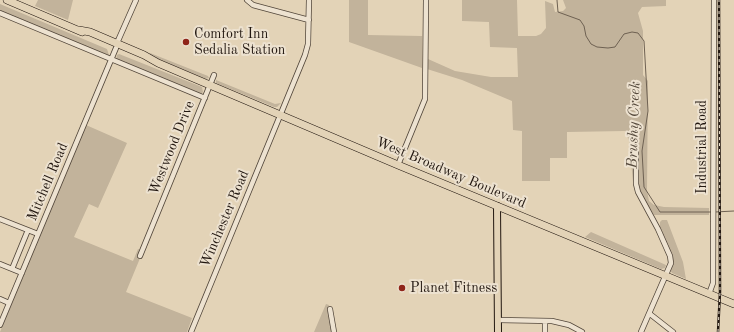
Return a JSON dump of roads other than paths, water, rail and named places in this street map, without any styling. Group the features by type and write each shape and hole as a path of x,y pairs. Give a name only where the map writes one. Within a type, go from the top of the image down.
{"highway":[{"name":"West Broadway Boulevard","path":"7,0 79,30 88,36 117,46 142,59 158,63 398,165 734,304"}],"main road":[{"path":"496,206 498,332"}],"street":[{"name":"Mitchell Road","path":"0,325 136,0"},
{"path":"246,0 254,5 309,20"},
{"name":"Winchester Road","path":"191,332 306,52 309,0"},
{"path":"398,165 425,99 426,0"},
{"name":"Industrial Road","path":"709,294 713,283 714,0"},
{"path":"0,13 204,98"},
{"name":"Westwood Drive","path":"140,256 214,75"},
{"path":"636,140 636,184 638,192 670,256 671,264 641,332"},
{"path":"0,218 38,234"},
{"path":"12,269 28,230"},
{"path":"0,264 22,273"},
{"path":"0,299 9,303"},
{"path":"330,309 334,332"},
{"path":"650,314 673,332"},
{"path":"498,320 559,322 582,332"},
{"path":"545,321 545,332"}],"waterway":[{"name":"Brushy Creek","path":"557,0 558,12 580,20 584,26 586,36 591,44 597,47 615,47 624,34 632,32 638,33 644,41 648,111 642,151 644,187 660,212 712,212"},
{"path":"715,212 734,211"}],"railway":[{"path":"718,332 720,292 719,0"}],"place":[{"name":"Comfort Inn Sedalia Station","path":"186,42"},
{"name":"Planet Fitness","path":"402,288"}]}
